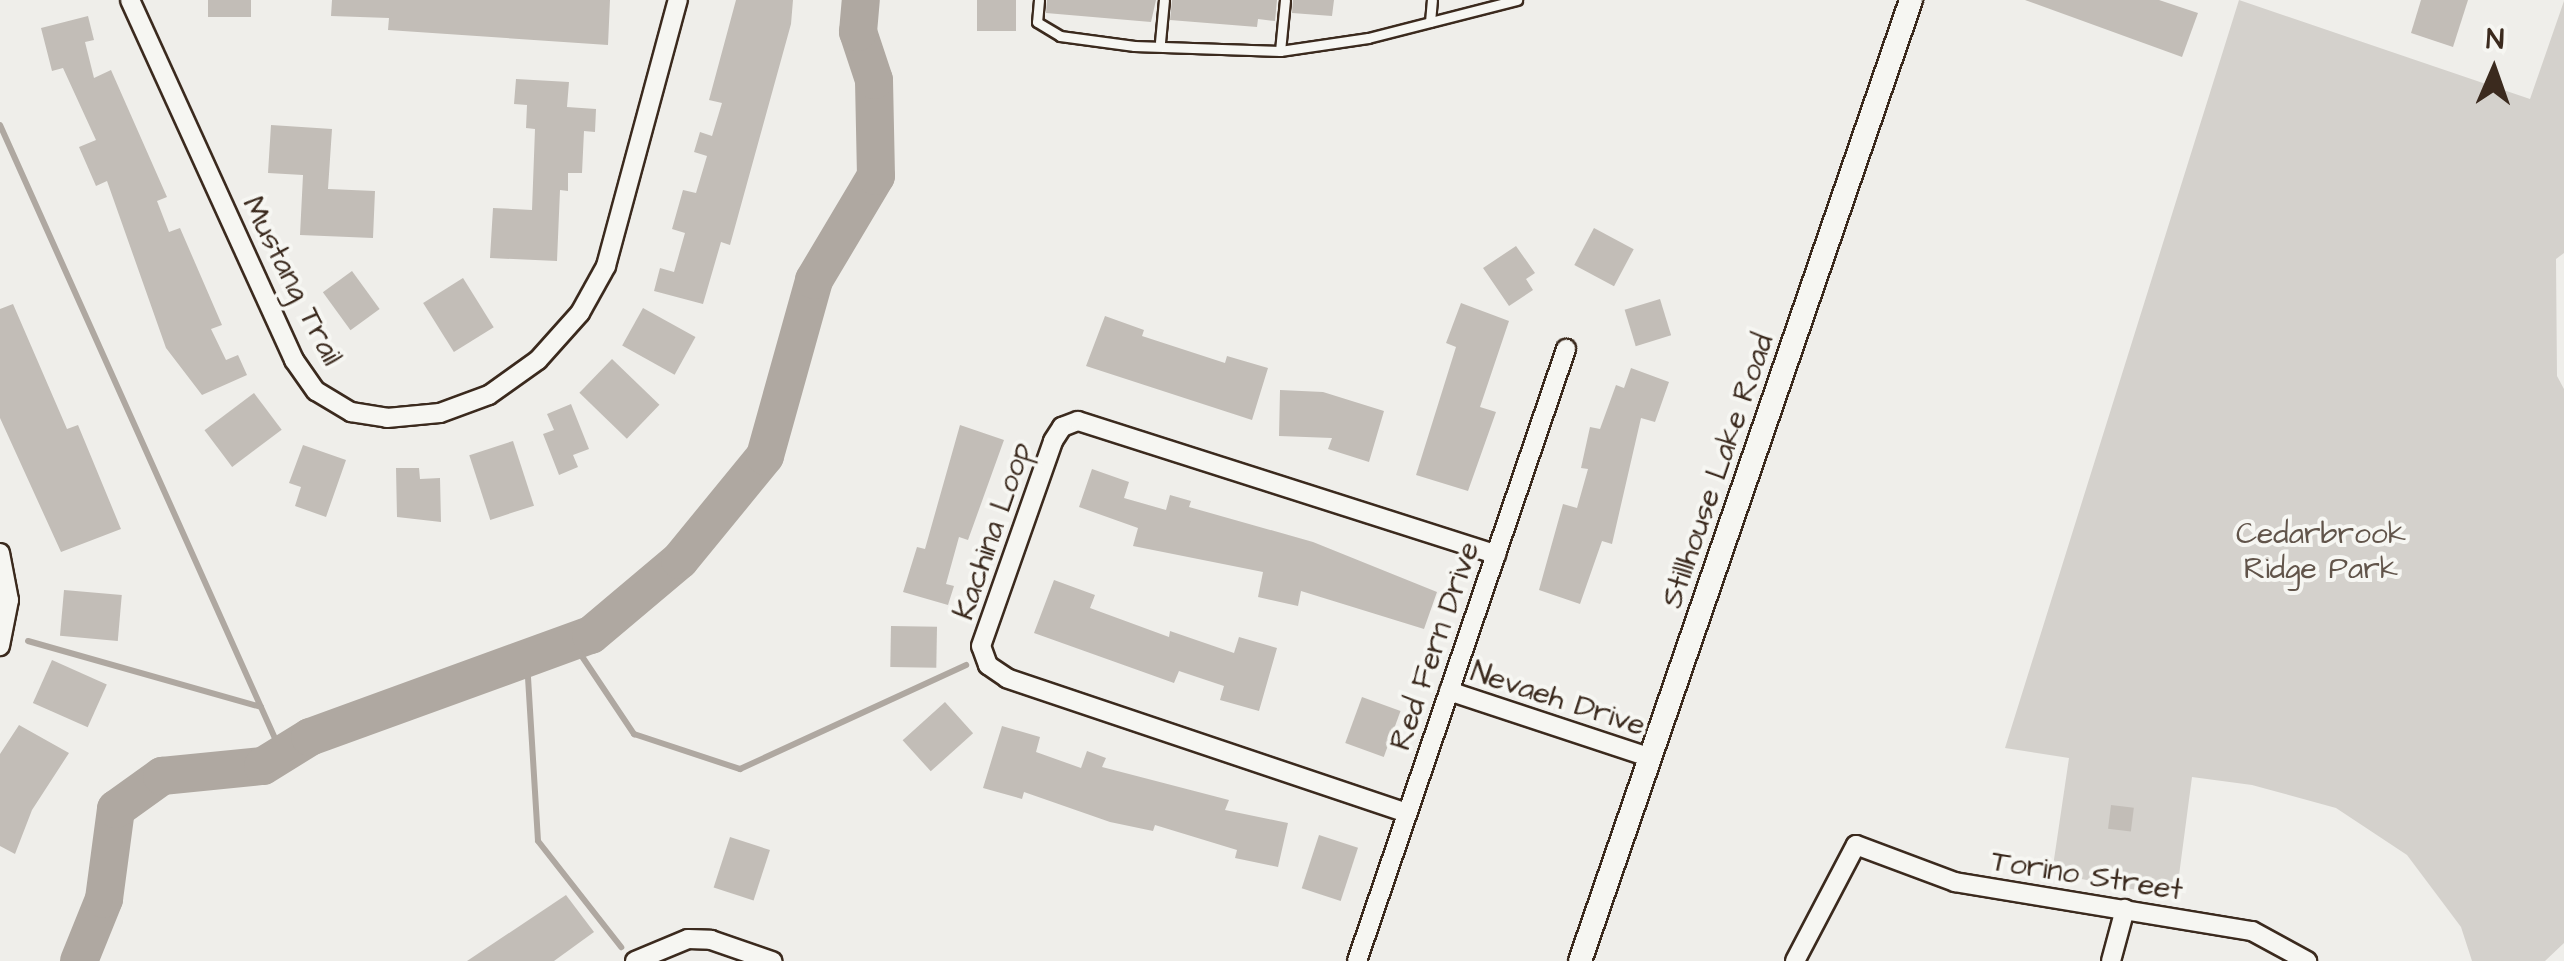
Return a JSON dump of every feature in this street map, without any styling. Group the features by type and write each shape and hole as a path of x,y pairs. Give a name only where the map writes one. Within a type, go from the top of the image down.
{"main road":[{"name":"Stillhouse Lake Road","path":"1580,961 1911,0"}],"street":[{"name":"Mustang Trail","path":"130,0 294,360 316,391 351,412 387,418 440,412 489,395 538,360 580,313 606,266 678,0"},
{"name":"Red Fern Drive","path":"1357,961 1566,349"},
{"name":"Kachina Loop","path":"1407,813 1007,678 988,664 982,646 1054,441 1062,427 1078,421 1496,554"},
{"path":"0,553 9,600 0,646"},
{"name":"Nevaeh Drive","path":"1449,691 1651,758"},
{"name":"Torino Street","path":"1795,961 1856,845 1955,882 2252,931 2307,961"},
{"path":"2111,961 2125,909"},
{"path":"635,961 688,939 772,961"}],"lane":[{"path":"1038,0 1038,22 1045,31 1134,46 1160,42 1280,50 1430,22 1517,0"},
{"path":"1160,42 1164,0"},
{"path":"1280,50 1286,0"},
{"path":"1430,22 1432,0"}],"green space":[{"name":"Cedarbrook Ridge Park","path":"2239,0 2530,99 2564,1 2564,253 2556,259 2557,376 2564,389 2564,943 2545,961 2472,961 2461,927 2407,855 2336,808 2252,785 2192,777 2176,898 2052,873 2069,758 2005,748"}],"building":[{"path":"208,0 251,0 251,17 208,17"},
{"path":"332,0 610,0 608,45 388,30 389,18 331,16"},
{"path":"736,0 793,0 791,24 730,245 721,242 703,304 654,291 660,268 674,272 685,233 672,229 683,190 696,193 707,156 694,152 700,132 712,136 722,103 709,100"},
{"path":"977,0 1016,0 1016,31 977,31"},
{"path":"1047,0 1156,0 1151,22 1046,13"},
{"path":"1172,0 1277,0 1275,21 1258,19 1257,27 1170,20"},
{"path":"1293,0 1334,0 1332,16 1292,13"},
{"path":"2025,0 2159,0 2198,13 2182,57"},
{"path":"2421,0 2468,0 2453,47 2411,33"},
{"path":"88,16 94,40 85,42 94,78 111,70 167,197 157,201 169,232 180,228 222,325 211,329 226,360 238,355 247,375 202,395 166,348 107,181 96,186 79,147 96,140 63,68 52,71 41,28"},
{"path":"516,79 569,82 567,107 596,109 595,132 584,131 582,173 568,173 568,191 560,190 557,261 490,258 493,208 532,210 535,129 526,128 527,105 514,104"},
{"path":"271,125 332,129 328,189 375,191 373,238 300,235 303,175 268,173"},
{"path":"1594,228 1634,249 1614,286 1574,265"},
{"path":"1516,246 1535,273 1526,279 1533,290 1509,306 1483,268"},
{"path":"352,271 380,309 351,330 323,292"},
{"path":"463,278 494,327 454,352 423,303"},
{"path":"1660,299 1671,335 1636,346 1625,310"},
{"path":"1461,303 1509,321 1480,407 1496,412 1468,491 1416,475 1456,347 1446,343"},
{"path":"13,304 67,429 78,425 121,529 61,552 0,418 0,309"},
{"path":"643,308 695,337 675,375 622,346"},
{"path":"1105,316 1144,330 1142,336 1225,363 1227,356 1268,368 1252,420 1086,366"},
{"path":"612,359 659,405 627,439 579,393"},
{"path":"1631,368 1669,382 1655,422 1641,418 1612,544 1602,541 1580,604 1539,590 1563,504 1577,508 1588,469 1581,468 1590,427 1600,429 1616,385 1624,388"},
{"path":"1280,390 1323,392 1384,411 1369,462 1328,449 1332,438 1279,436"},
{"path":"254,393 282,430 232,467 204,430"},
{"path":"571,404 589,449 573,455 578,467 559,475 543,434 554,430 547,414"},
{"path":"960,425 1004,440 968,540 959,537 946,584 954,586 948,605 903,592 917,547 925,549"},
{"path":"513,441 534,506 490,520 469,455"},
{"path":"303,445 346,460 326,517 295,506 301,487 289,483"},
{"path":"396,468 419,468 420,479 440,478 441,522 397,517"},
{"path":"1092,469 1129,482 1124,498 1166,510 1170,495 1191,501 1189,507 1313,542 1437,592 1424,629 1301,591 1298,606 1258,597 1263,572 1133,546 1138,528 1079,507"},
{"path":"1054,580 1095,595 1090,608 1169,637 1170,631 1234,653 1239,637 1277,648 1259,711 1220,700 1224,686 1179,671 1174,683 1034,633"},
{"path":"64,590 122,595 118,641 60,636"},
{"path":"891,626 937,627 936,668 890,667"},
{"path":"52,660 107,684 88,727 33,703"},
{"path":"1362,697 1401,711 1384,757 1345,743"},
{"path":"945,702 973,733 931,771 903,740"},
{"path":"19,725 69,753 32,810 15,854 0,846 0,754"},
{"path":"1002,726 1040,737 1036,752 1081,768 1087,751 1106,758 1102,767 1229,800 1225,810 1288,823 1278,867 1235,858 1237,850 1155,825 1153,831 1110,822 1024,792 1022,799 983,788"},
{"path":"2111,805 2134,808 2131,832 2108,829"},
{"path":"1319,835 1358,848 1341,901 1302,888"},
{"path":"730,837 770,850 754,900 714,887"},
{"path":"566,895 594,932 554,961 467,961"}],"waterway":[{"path":"79,961 104,899 116,809 162,776 263,766 310,737 591,635 680,560 765,456 814,280 876,176 874,80 858,32 861,0"},
{"path":"0,125 282,754"},
{"path":"28,641 261,707"},
{"path":"573,643 634,734 740,769 966,665"},
{"path":"527,661 538,841 621,947"}]}
